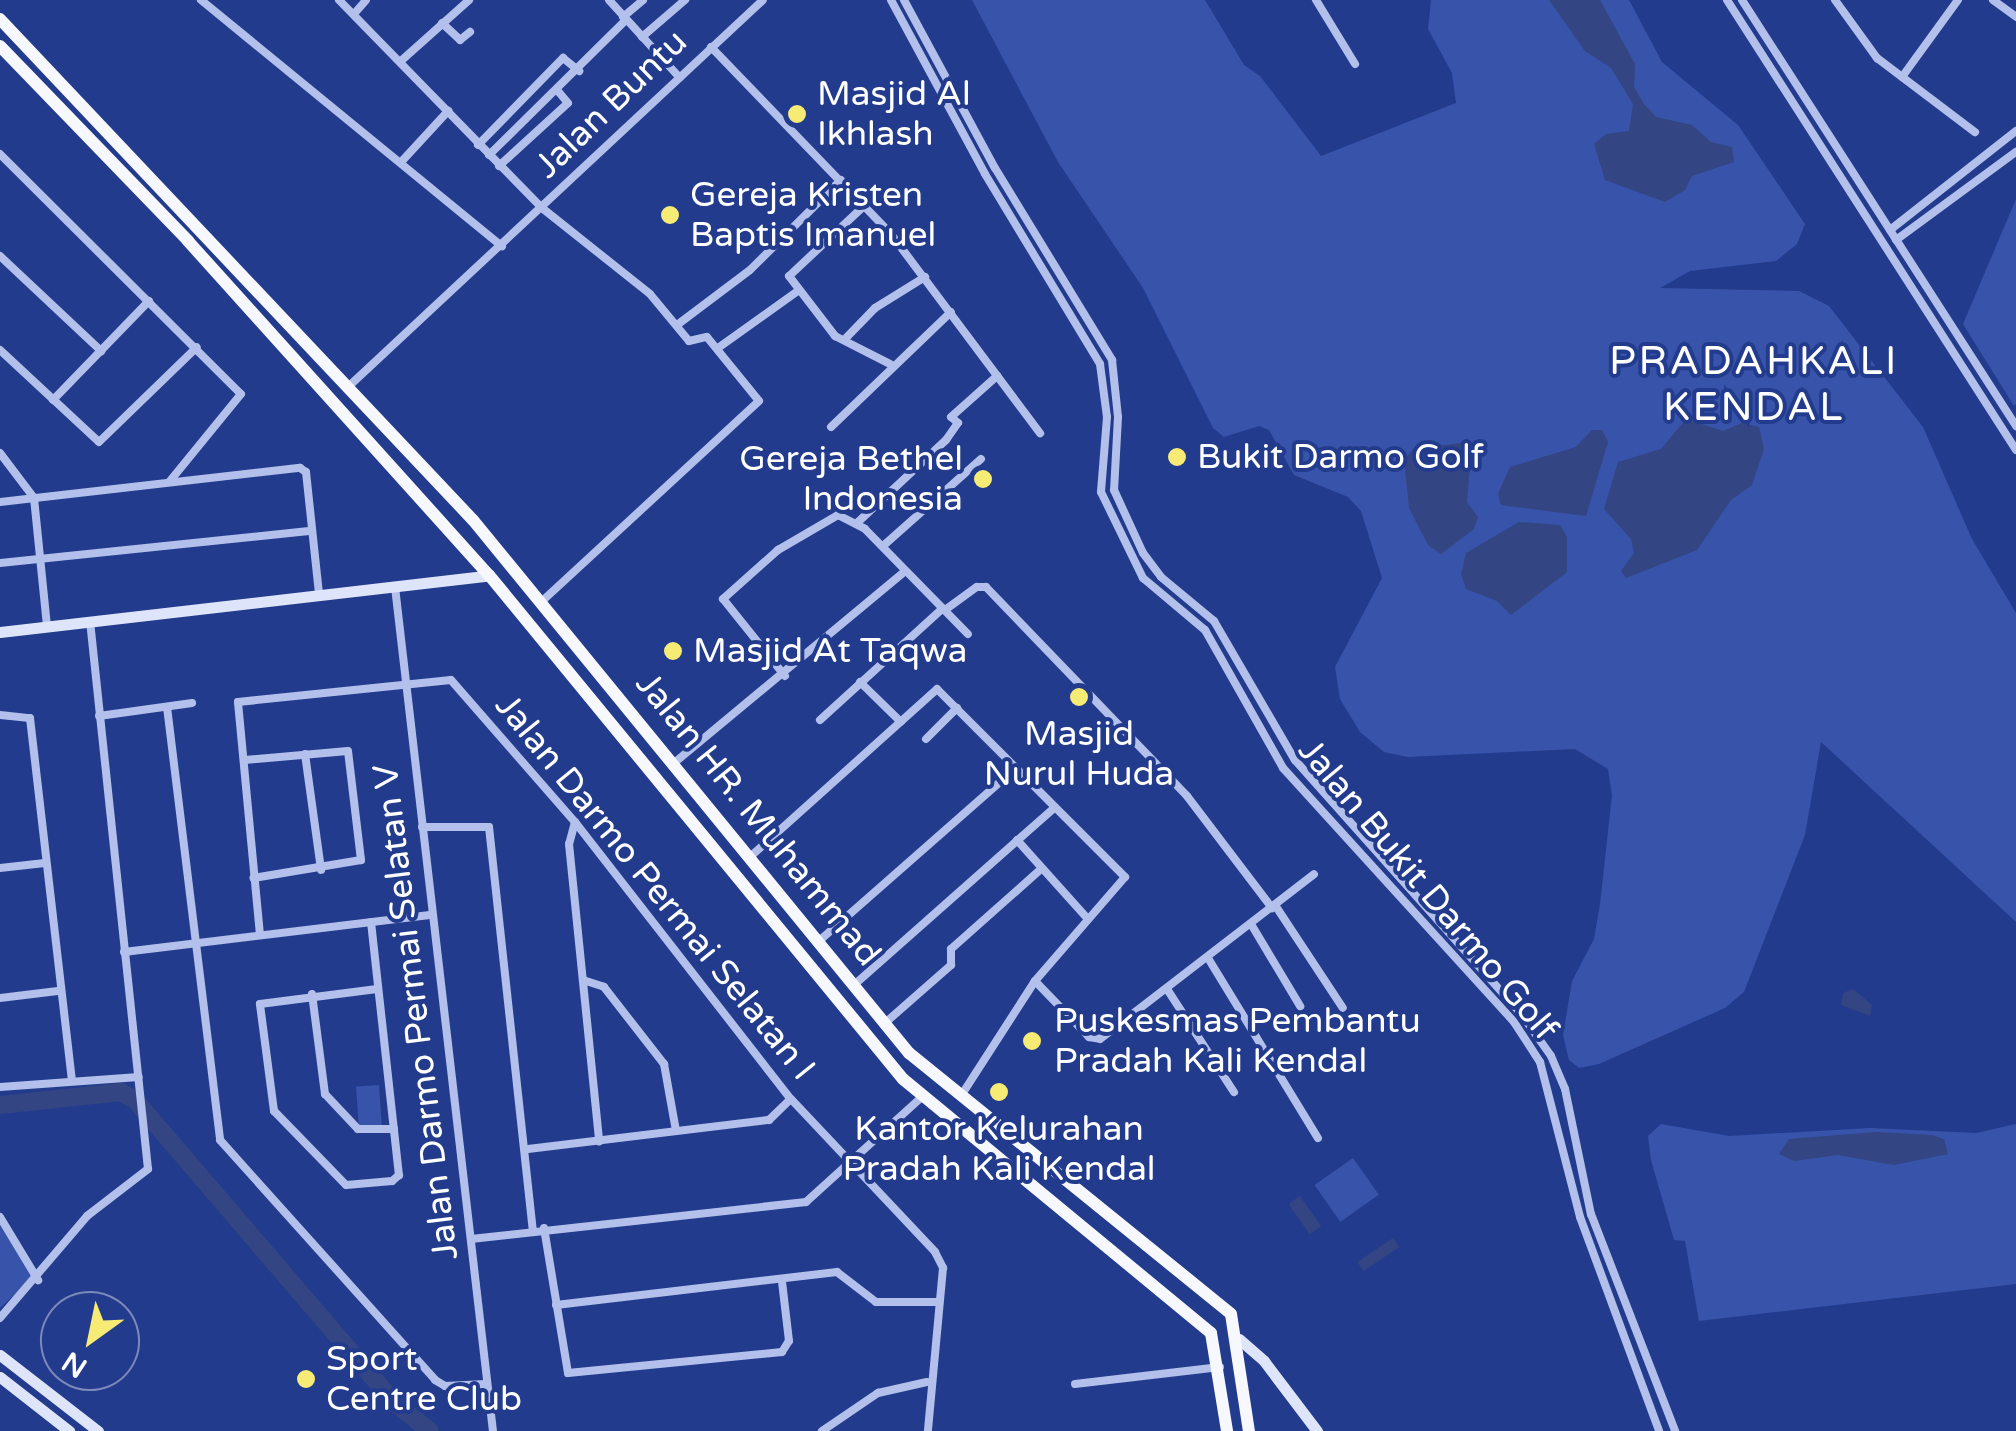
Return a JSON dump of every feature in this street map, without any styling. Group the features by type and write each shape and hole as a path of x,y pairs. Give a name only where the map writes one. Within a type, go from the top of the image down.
{"main road":[{"name":"Jalan HR. Muhammad","path":"0,19 202,229 541,602 909,1053 1231,1314 1239,1339 1249,1431"},
{"name":"Jalan HR. Muhammad","path":"0,46 188,241 490,574 902,1079 1181,1303 1211,1333 1220,1367 1228,1431"},
{"path":"188,241 202,229"},
{"path":"583,685 599,672"},
{"path":"708,837 723,823"},
{"path":"728,861 747,852"},
{"path":"982,1143 998,1124"}],"street":[{"path":"201,0 403,160 502,246"},
{"path":"339,0 402,60 542,208 650,294 692,342 705,335 758,402 541,602"},
{"path":"354,14 366,0"},
{"path":"402,60 469,0"},
{"path":"609,0 680,78"},
{"path":"489,155 579,70 643,0"},
{"path":"642,37 685,0"},
{"name":"Jalan Buntu","path":"348,387 763,0"},
{"name":"Jalan Bukit Darmo Golf","path":"890,0 985,174 1100,364 1107,417 1101,492 1143,578 1205,630 1283,768 1514,1022 1540,1062 1580,1218 1658,1430"},
{"name":"Jalan Bukit Darmo Golf","path":"904,0 995,168 1112,360 1118,402 1114,490 1143,553 1161,578 1214,621 1295,760 1522,1015 1551,1056 1564,1089 1591,1214 1673,1427"},
{"path":"1316,0 1355,64"},
{"path":"1727,0 2016,450"},
{"path":"1742,0 2016,426"},
{"path":"1835,0 1868,49 1976,132"},
{"path":"1902,78 1958,0"},
{"path":"1993,0 2016,17"},
{"path":"442,23 460,40 470,32"},
{"path":"710,47 865,205 925,277 1040,434"},
{"path":"478,144 563,58 579,70"},
{"path":"557,90 568,103"},
{"path":"499,166 578,94"},
{"path":"403,160 448,112"},
{"path":"1890,230 2016,132"},
{"path":"1896,240 2016,152"},
{"path":"0,154 239,390 240,398 170,481"},
{"path":"677,325 750,270 842,180"},
{"path":"865,205 790,274 817,317 845,339 890,364"},
{"path":"0,256 101,351"},
{"path":"845,339 875,308 925,277"},
{"path":"718,348 798,291"},
{"path":"53,400 149,301"},
{"path":"831,426 890,364 950,312"},
{"path":"0,350 93,441 101,441 197,347"},
{"path":"857,523 946,440 958,423 952,417 997,376"},
{"path":"0,452 34,498 48,626"},
{"path":"882,546 981,460"},
{"path":"0,502 170,481 304,470 320,594"},
{"path":"785,676 723,599 819,522 838,515 857,523 968,634"},
{"path":"0,564 311,532"},
{"path":"674,763 785,676 906,571"},
{"path":"0,632 490,574"},
{"name":"Jalan Darmo Permai Selatan V","path":"395,587 430,915 493,1431"},
{"path":"820,720 944,609 977,587 986,588 1188,796 1274,906 1343,1008"},
{"path":"0,1318 38,1280 86,1216 142,1177 148,1164 90,620"},
{"name":"Jalan Darmo Permai Selatan I","path":"405,682 451,680 575,822 790,1099 935,1252 943,1268 927,1382 928,1431"},
{"path":"260,935 245,760 236,707 242,699 405,682"},
{"path":"860,682 901,722"},
{"path":"747,852 901,722 934,689 1125,877 1035,981 961,1096"},
{"path":"99,716 192,704"},
{"path":"167,707 220,1140 434,1380 445,1386 486,1384"},
{"path":"926,739 957,708"},
{"path":"0,715 30,718 58,991 72,1079"},
{"path":"245,760 345,750 351,755 361,860 356,866 254,878"},
{"path":"305,754 321,870"},
{"path":"819,941 1016,768"},
{"path":"854,985 1055,807"},
{"path":"575,822 569,844 600,1141"},
{"path":"422,827 489,827 528,1149 539,1229 556,1304 563,1369 574,1375 782,1352 789,1341 782,1281"},
{"path":"1017,840 1087,918"},
{"path":"0,868 45,863"},
{"path":"885,1023 951,965 951,949 1041,869"},
{"path":"1035,981 1092,1040 1167,989 1314,874"},
{"path":"124,952 430,915"},
{"path":"371,922 398,1175 392,1181 340,1183 274,1112 260,1002 377,989"},
{"path":"1251,924 1300,1006"},
{"path":"1208,958 1318,1138"},
{"path":"584,980 604,987 664,1064 676,1132"},
{"path":"1167,989 1234,1092"},
{"path":"0,998 58,991"},
{"path":"312,994 326,1094 358,1129 394,1130"},
{"path":"0,1087 139,1076"},
{"path":"471,1239 806,1202 923,1096"},
{"path":"528,1149 768,1120 790,1099"},
{"path":"0,1217 38,1280"},
{"path":"556,1304 843,1272 876,1302 937,1302"},
{"path":"1239,1339 1264,1361 1317,1431"},
{"path":"0,1355 98,1431"},
{"path":"1075,1384 1220,1367"},
{"path":"0,1377 69,1431"},
{"path":"822,1431 878,1393 927,1382"},
{"path":"48,1415 58,1401"},
{"path":"1658,1430 1673,1427"}],"shaded area":[{"name":"Bukit Darmo Golf","path":"972,0 1205,0 1244,65 1260,76 1321,156 1456,103 1452,73 1428,29 1431,0 1629,0 1662,62 1738,125 1805,224 1797,244 1776,261 1690,271 1660,288 1799,291 1829,306 1923,427 1972,539 2016,613 2016,922 1821,742 1805,835 1744,992 1725,1008 1599,1064 1579,1068 1569,1060 1563,1035 1572,981 1594,939 1600,904 1612,795 1608,769 1575,749 1408,757 1384,752 1360,732 1340,699 1335,667 1382,578 1361,511 1348,497 1294,475 1269,430 1259,426 1224,437 1213,428 1143,288 1058,162"},
{"path":"1549,0 1600,0 1635,64 1634,87 1644,104 1656,117 1692,125 1711,142 1732,147 1734,162 1692,176 1685,190 1665,202 1605,180 1594,144 1606,134 1629,131 1633,104 1611,68 1585,51"},
{"path":"2016,199 2016,404 2014,406 1963,324"},
{"path":"1686,419 1723,431 1742,423 1759,427 1764,449 1752,485 1731,500 1697,550 1626,578 1621,571 1634,553 1631,539 1604,509 1618,462 1661,449"},
{"path":"1592,430 1602,430 1608,442 1586,516 1501,505 1498,494 1510,467 1576,447"},
{"path":"1461,443 1471,453 1467,502 1478,517 1474,529 1441,554 1428,545 1409,508 1404,460 1413,449"},
{"path":"1519,522 1560,525 1567,537 1567,572 1511,615 1497,601 1466,589 1461,574 1466,553"},
{"path":"1853,989 1872,1005 1870,1016 1841,1005 1843,993"},
{"path":"379,1085 382,1125 359,1127 356,1087"},
{"path":"1661,1124 1729,1136 1870,1128 1976,1133 2016,1124 2016,1284 1699,1321 1685,1241 1674,1240 1651,1160 1648,1136"},
{"path":"1877,1132 1932,1135 1944,1139 1948,1154 1894,1165 1838,1155 1794,1161 1779,1154 1789,1139"},
{"path":"1353,1158 1379,1195 1340,1222 1314,1185"},
{"path":"1300,1196 1321,1226 1310,1234 1289,1204"},
{"path":"0,1225 34,1277 0,1308"},
{"path":"1393,1238 1399,1247 1364,1271 1357,1262"}],"waterway":[{"path":"0,1105 121,1092 135,1100 396,1404 430,1431"}],"place":[{"name":"Masjid Al Ikhlash","path":"797,114"},
{"name":"Gereja Kristen Baptis Imanuel","path":"670,215"},
{"name":"Bukit Darmo Golf","path":"1177,457"},
{"name":"Gereja Bethel Indonesia","path":"983,479"},
{"name":"Masjid At Taqwa","path":"673,651"},
{"name":"Masjid Nurul Huda","path":"1079,697"},
{"name":"Puskesmas Pembantu Pradah Kali Kendal","path":"1032,1041"},
{"name":"Kantor Kelurahan Pradah Kali Kendal","path":"999,1092"},
{"name":"Sport Centre Club","path":"306,1379"}],"district":[{"name":"PRADAHKALI KENDAL","path":"1754,384"}]}
